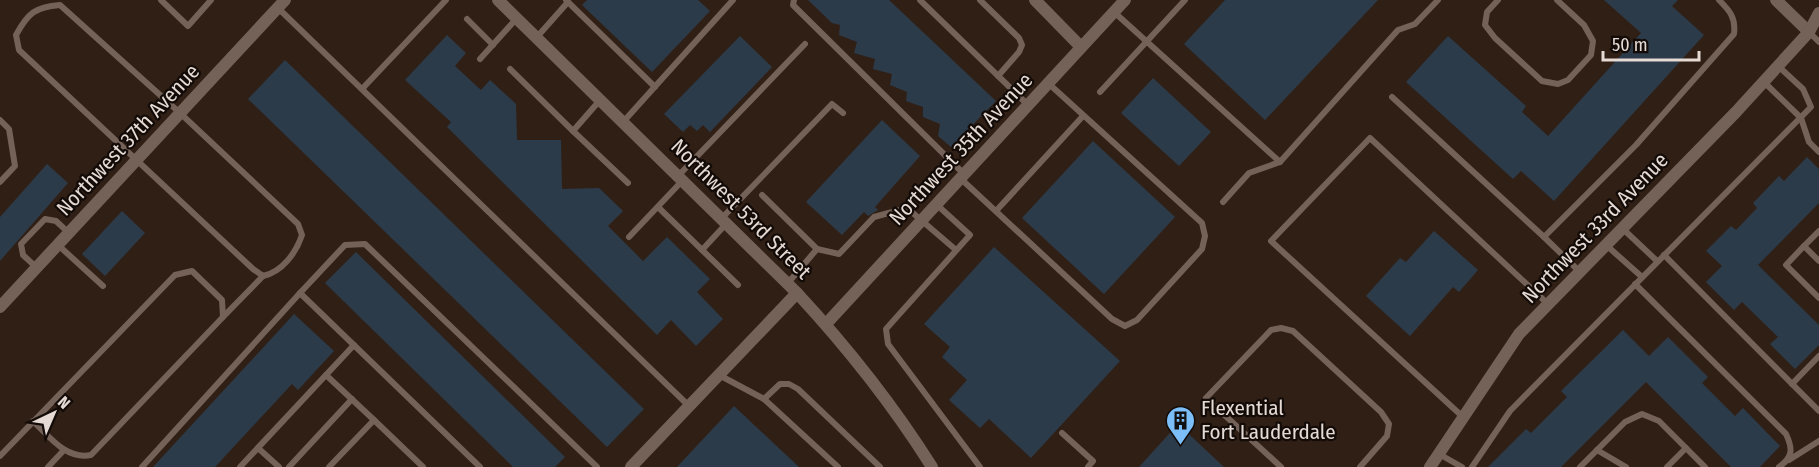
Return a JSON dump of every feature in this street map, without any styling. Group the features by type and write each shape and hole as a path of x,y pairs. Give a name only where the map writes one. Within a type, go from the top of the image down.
{"street":[{"name":"Northwest 53rd Street","path":"498,0 788,283 826,324 908,429 932,467"},
{"path":"1035,0 1081,48"},
{"name":"Northwest 35th Avenue","path":"826,324 1125,0"},
{"path":"1776,0 1814,30"},
{"name":"Northwest 37th Avenue","path":"0,308 282,4"},
{"name":"Northwest 33rd Avenue","path":"1430,467 1519,334 1814,30 1819,13"},
{"path":"631,467 797,293"}],"lane":[{"path":"161,0 188,26 211,0"},
{"path":"362,89 446,0"},
{"path":"624,121 733,0"},
{"path":"794,0 793,5 996,212 1112,319 1125,326 1137,320 1202,249 1205,236 1202,223 1048,83"},
{"path":"920,0 1028,105"},
{"path":"980,0 1018,38 1022,45 1019,52 998,76"},
{"path":"1100,92 1185,0"},
{"path":"1223,202 1249,173 1280,162 1398,30 1415,24 1438,0"},
{"path":"1498,0 1487,12 1485,24 1495,38 1542,81 1558,84 1568,80 1591,55 1593,41 1584,25 1557,0"},
{"path":"1544,237 1635,145 1734,34 1736,23 1731,11 1719,0"},
{"path":"537,37 567,1 655,87"},
{"path":"282,4 362,89 689,406"},
{"path":"33,421 64,450 81,457 91,455 263,276 276,273 298,247 302,235 298,224 60,5 42,6 26,17 16,35 19,50 263,276"},
{"path":"1114,12 1280,162"},
{"path":"480,59 517,18"},
{"path":"467,19 493,45"},
{"path":"1814,30 1819,42"},
{"path":"629,237 658,207 681,177 805,44"},
{"path":"1472,467 1510,411 1811,107 1803,89 1778,66"},
{"path":"510,69 628,183"},
{"path":"1764,82 1801,118 1809,142 1819,152"},
{"path":"1392,97 1580,272"},
{"path":"573,131 601,99"},
{"path":"702,250 725,220 832,104 843,113"},
{"path":"996,212 1083,116"},
{"path":"0,120 9,129 15,166 0,183"},
{"path":"1463,418 1271,241 1370,138 1548,304"},
{"path":"762,195 817,249 839,254 874,218 907,208 956,250"},
{"path":"936,204 970,235 886,328 888,344 980,467"},
{"path":"658,207 738,285"},
{"path":"37,268 23,255 21,244 45,219 56,220 69,233"},
{"path":"1622,228 1658,261"},
{"path":"1819,231 1786,265 1819,298"},
{"path":"142,467 345,245 364,244 597,467"},
{"path":"58,245 103,286"},
{"path":"1606,245 1642,277"},
{"path":"1804,246 1819,261"},
{"path":"788,283 817,249"},
{"path":"1664,255 1819,411"},
{"path":"0,456 175,275 192,271 222,300 223,317"},
{"path":"1635,284 1786,434 1791,445 1791,455 1786,462"},
{"path":"300,293 480,467"},
{"path":"1281,467 1206,398 1271,330 1281,328 1293,332 1381,412 1389,424 1387,436 1360,467"},
{"path":"240,467 354,345"},
{"path":"1792,384 1819,356"},
{"path":"326,375 423,467"},
{"path":"719,375 764,399 838,467"},
{"path":"764,399 780,384 789,384 798,389 880,467"},
{"path":"289,467 352,399"},
{"path":"1580,467 1625,422 1642,414 1659,421 1705,467"},
{"path":"329,467 374,420"},
{"path":"1062,433 1093,461 1088,467"},
{"path":"1779,467 1819,441"},
{"path":"258,447 279,467"},
{"path":"1667,467 1686,448"},
{"path":"48,467 64,450"},
{"path":"1597,450 1626,467"},
{"path":"1439,454 1462,467"}],"building":[{"path":"587,0 698,0 710,11 652,72 582,5"},
{"path":"808,0 889,0 996,101 951,147 938,136 940,124 923,117 923,107 906,101 907,92 890,85 892,74 873,69 875,59 854,53 857,42 839,35 840,25 832,23"},
{"path":"1225,0 1378,0 1265,120 1184,44"},
{"path":"1604,0 1678,0 1672,6 1704,35 1554,201 1521,171 1513,179 1406,82 1448,36 1526,106 1522,112 1548,136 1641,33"},
{"path":"447,35 466,53 455,66 481,90 490,80 516,104 517,140 561,140 562,189 599,188 623,211 608,226 643,261 667,237 710,279 697,292 723,319 696,346 671,320 657,335 447,127 451,122 405,80"},
{"path":"740,36 772,67 710,132 703,125 697,131 690,125 683,132 664,114"},
{"path":"285,60 644,409 607,447 248,99"},
{"path":"1153,78 1211,132 1179,166 1121,113"},
{"path":"882,120 920,156 875,207 878,210 868,216 864,212 842,235 806,202"},
{"path":"1093,141 1175,217 1104,294 1022,218"},
{"path":"1807,157 1819,169 1819,203 1758,265 1819,325 1819,345 1795,369 1770,344 1778,337 1742,302 1734,310 1706,282 1722,266 1706,251 1731,226 1736,230 1757,208 1753,203 1779,176 1784,181"},
{"path":"47,164 68,183 0,261 0,217"},
{"path":"122,211 145,233 105,276 82,254"},
{"path":"1434,231 1478,270 1459,292 1453,287 1410,336 1366,296 1400,258 1406,262"},
{"path":"994,247 1120,361 1031,458 989,419 980,428 949,400 967,380 942,357 950,347 924,324"},
{"path":"356,252 565,457 555,467 513,467 325,283"},
{"path":"294,314 334,351 298,390 292,384 215,467 153,467"},
{"path":"1623,330 1649,356 1668,337 1708,377 1702,383 1735,416 1743,408 1780,446 1760,467 1731,467 1646,382 1561,467 1488,467 1526,429 1531,433 1567,397 1561,391"},
{"path":"734,406 799,467 677,467"},
{"name":"Flexential Fort Lauderdale","path":"1178,424 1224,467 1139,467"}],"place":[{"name":"Flexential Fort Lauderdale","path":"1180,446"}]}
